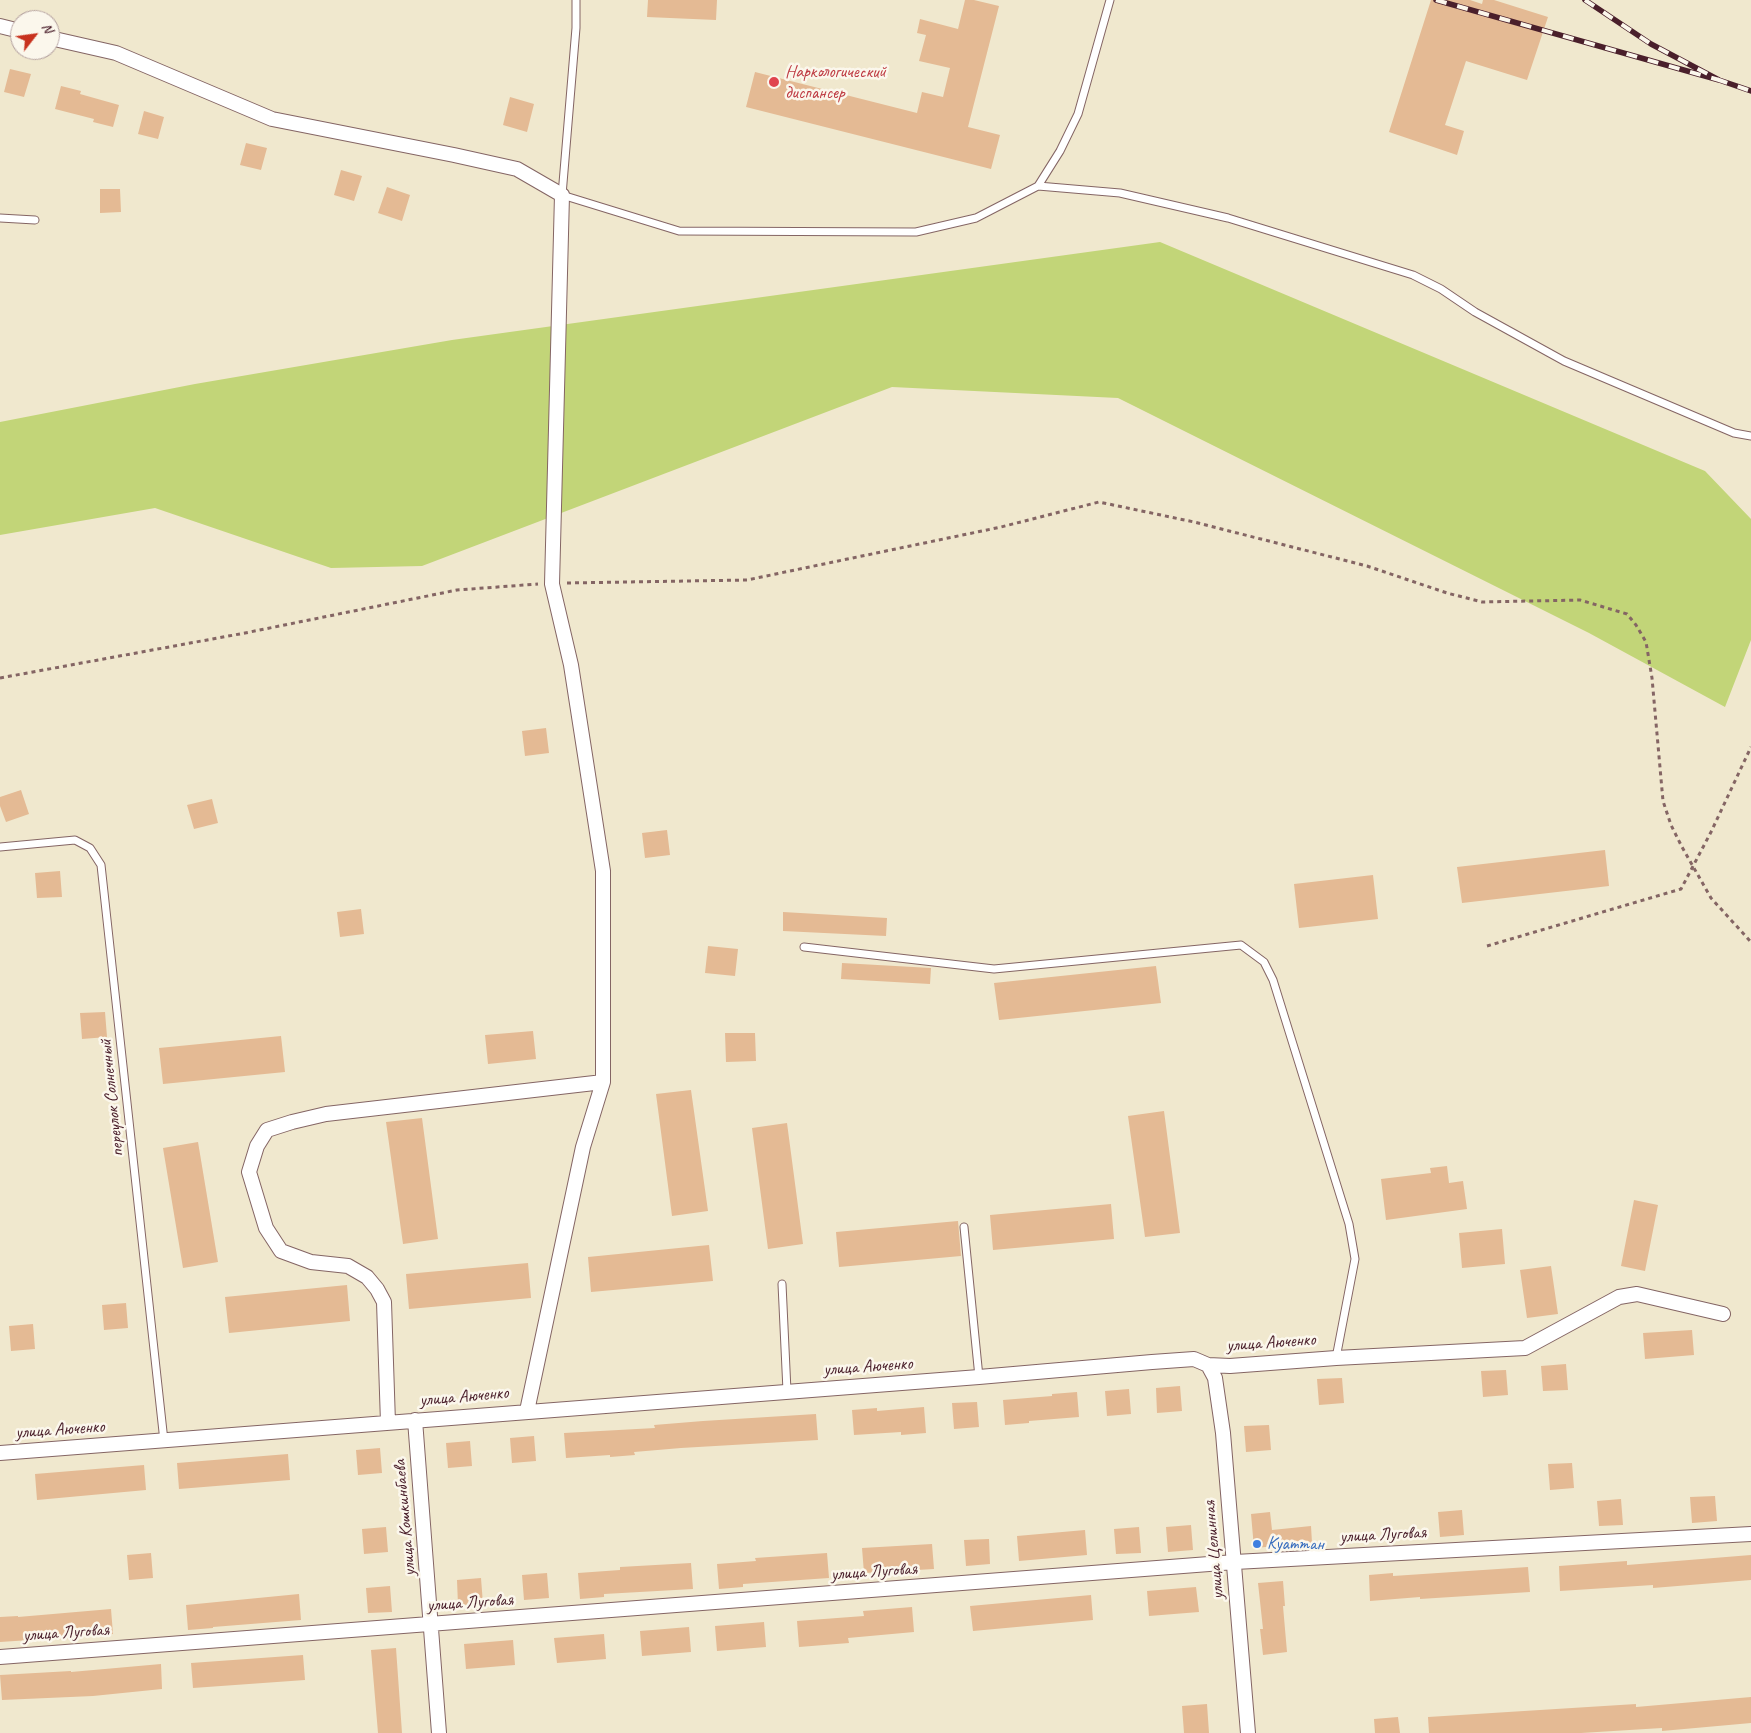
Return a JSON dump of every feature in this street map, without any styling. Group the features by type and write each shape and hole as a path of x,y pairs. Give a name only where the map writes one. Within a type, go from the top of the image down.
{"street":[{"path":"60,40 116,53 272,119 517,169 562,194 552,584 571,665 604,871 603,1082 583,1147 527,1411"},
{"path":"388,1423 384,1302 377,1289 367,1277 348,1266 311,1262 282,1251 266,1228 249,1172 257,1146 267,1130 326,1114 603,1082"},
{"name":"улица Аюченко","path":"0,1453 1194,1359 1208,1365 1265,1364 1336,1358 1525,1348 1619,1297 1637,1294 1723,1314"},
{"name":"улица Целинная","path":"1208,1365 1214,1378 1220,1404 1248,1733"},
{"name":"улица Кошкинбаева","path":"415,1420 439,1733"},
{"name":"улица Луговая","path":"0,1657 1234,1562 1751,1534"}],"lane":[{"path":"576,0 576,28 562,194 679,231 916,232 976,218 1038,186 1060,151 1078,114 1110,0"},
{"path":"1038,186 1120,192 1219,216 1414,275 1441,288 1475,312 1564,361 1734,432 1751,436"},
{"path":"0,218 35,220"},
{"name":"переулок Солнечный","path":"0,847 75,840 90,848 101,865 164,1441"},
{"path":"804,947 994,969 1241,945 1264,962 1273,980 1349,1224 1355,1259 1336,1358"},
{"path":"964,1226 979,1377"},
{"path":"782,1284 787,1391"}],"path":[{"path":"0,678 245,633 457,590 552,584 747,580 1001,527 1099,502 1194,522 1367,566 1447,593 1482,602 1580,600 1627,614 1646,642 1652,678 1663,801 1671,825 1711,898 1751,942"},
{"path":"1487,946 1681,889 1711,832 1751,747"}],"green space":[{"path":"1160,242 1705,471 1751,519 1751,640 1725,707 1589,633 1118,398 892,387 422,566 331,568 155,508 0,535 0,422 195,384 452,340"}],"building":[{"path":"648,0 717,0 716,20 647,17"},
{"name":"Наркологический диспансер","path":"965,0 974,0 999,6 968,127 1000,135 991,169 746,107 755,72 917,113 922,92 943,97 950,68 919,61 926,35 917,33 920,19 958,29"},
{"path":"1431,0 1470,0 1482,4 1483,0 1494,0 1548,17 1527,80 1466,61 1445,125 1464,131 1457,155 1389,132"},
{"path":"10,69 31,74 24,97 4,92"},
{"path":"61,86 81,91 80,94 119,105 113,127 93,122 94,119 55,109"},
{"path":"510,97 534,104 527,132 503,125"},
{"path":"144,111 164,117 158,139 138,134"},
{"path":"246,143 267,148 261,170 240,165"},
{"path":"341,170 362,176 354,201 334,195"},
{"path":"387,187 410,195 402,221 378,213"},
{"path":"100,189 120,189 121,212 100,213"},
{"path":"546,728 549,753 525,756 522,731"},
{"path":"21,790 29,814 6,822 0,806 0,797"},
{"path":"212,799 218,823 194,829 187,805"},
{"path":"667,830 670,855 645,858 642,833"},
{"path":"1605,850 1609,886 1462,903 1457,867"},
{"path":"60,871 62,897 37,898 35,873"},
{"path":"1373,875 1378,919 1299,928 1294,884"},
{"path":"361,909 364,934 340,937 337,912"},
{"path":"783,912 887,918 886,936 783,931"},
{"path":"708,946 738,949 735,976 705,973"},
{"path":"842,963 931,968 930,984 841,979"},
{"path":"1156,966 1161,1003 999,1020 994,983"},
{"path":"105,1012 107,1037 82,1039 80,1013"},
{"path":"533,1031 536,1059 488,1064 485,1035"},
{"path":"725,1033 755,1033 756,1061 726,1062"},
{"path":"281,1036 285,1072 163,1084 159,1048"},
{"path":"691,1090 708,1211 672,1216 656,1094"},
{"path":"1164,1111 1180,1233 1145,1237 1128,1116"},
{"path":"422,1118 438,1239 403,1244 386,1122"},
{"path":"787,1123 803,1244 768,1249 752,1128"},
{"path":"198,1142 218,1262 183,1268 163,1148"},
{"path":"1447,1166 1449,1183 1463,1181 1467,1209 1386,1220 1381,1179 1431,1173 1430,1168"},
{"path":"1634,1200 1658,1205 1645,1271 1621,1266"},
{"path":"1111,1204 1114,1239 993,1250 990,1215"},
{"path":"958,1221 961,1256 839,1267 836,1232"},
{"path":"1502,1229 1505,1264 1462,1268 1459,1233"},
{"path":"709,1245 713,1281 591,1292 588,1257"},
{"path":"528,1263 531,1298 409,1309 406,1274"},
{"path":"1551,1266 1558,1314 1527,1318 1520,1270"},
{"path":"347,1285 350,1321 229,1333 225,1297"},
{"path":"126,1303 128,1328 104,1330 102,1305"},
{"path":"33,1324 35,1349 11,1351 9,1326"},
{"path":"1692,1330 1694,1355 1645,1359 1643,1333"},
{"path":"1566,1364 1568,1390 1543,1391 1541,1366"},
{"path":"1506,1370 1508,1395 1483,1397 1481,1371"},
{"path":"1342,1378 1344,1403 1319,1405 1317,1379"},
{"path":"1180,1386 1182,1411 1157,1413 1156,1388"},
{"path":"1129,1389 1131,1414 1107,1416 1105,1391"},
{"path":"1077,1392 1079,1417 1005,1425 1003,1400"},
{"path":"977,1402 979,1427 954,1429 952,1403"},
{"path":"924,1407 926,1433 901,1435 901,1432 854,1435 852,1410 877,1408 877,1411"},
{"path":"816,1414 818,1440 681,1448 634,1452 635,1455 610,1457 610,1455 566,1458 564,1433 655,1428 654,1425"},
{"path":"1269,1425 1271,1450 1246,1452 1244,1426"},
{"path":"534,1436 536,1461 512,1463 510,1438"},
{"path":"470,1441 472,1466 448,1468 446,1443"},
{"path":"380,1448 382,1473 358,1475 356,1450"},
{"path":"288,1454 290,1480 179,1489 177,1463"},
{"path":"1572,1463 1574,1488 1550,1490 1548,1464"},
{"path":"144,1465 146,1490 37,1500 35,1474"},
{"path":"1715,1496 1717,1521 1692,1523 1690,1497"},
{"path":"1621,1499 1623,1525 1599,1526 1597,1501"},
{"path":"1462,1510 1464,1535 1440,1537 1438,1512"},
{"path":"1270,1512 1272,1530 1311,1526 1312,1543 1254,1548 1251,1514"},
{"path":"1191,1525 1193,1550 1168,1552 1166,1527"},
{"path":"386,1527 388,1552 364,1554 362,1529"},
{"path":"1139,1527 1141,1553 1116,1554 1114,1529"},
{"path":"1085,1530 1087,1555 1019,1561 1017,1536"},
{"path":"989,1539 990,1564 966,1566 964,1540"},
{"path":"932,1544 934,1569 864,1573 862,1548"},
{"path":"151,1553 153,1578 129,1580 127,1555"},
{"path":"827,1553 829,1578 743,1584 743,1587 719,1589 717,1564 756,1561 755,1558"},
{"path":"1751,1555 1751,1580 1653,1588 1653,1585 1560,1591 1559,1566 1627,1561 1627,1565"},
{"path":"691,1563 693,1589 604,1594 604,1597 580,1599 578,1573 620,1570 620,1567"},
{"path":"1528,1567 1530,1592 1370,1601 1369,1575 1393,1573 1393,1576"},
{"path":"547,1573 549,1598 524,1600 522,1575"},
{"path":"481,1578 483,1604 458,1605 457,1580"},
{"path":"1283,1581 1287,1652 1263,1655 1260,1629 1263,1629 1258,1583"},
{"path":"390,1586 392,1612 368,1613 366,1588"},
{"path":"1196,1587 1199,1612 1149,1616 1147,1591"},
{"path":"299,1594 301,1620 188,1630 186,1605"},
{"path":"1091,1595 1093,1620 973,1631 970,1606"},
{"path":"912,1607 914,1632 848,1638 849,1643 799,1647 797,1621 864,1616 863,1611"},
{"path":"111,1609 113,1634 70,1637 70,1639 0,1642 0,1617"},
{"path":"764,1622 766,1647 717,1651 715,1626"},
{"path":"689,1627 691,1652 642,1656 640,1631"},
{"path":"604,1634 606,1659 557,1663 554,1638"},
{"path":"513,1640 515,1665 466,1669 464,1644"},
{"path":"396,1648 402,1733 378,1733 371,1650"},
{"path":"303,1655 305,1680 193,1688 191,1663"},
{"path":"161,1664 162,1689 93,1696 2,1700 0,1675 71,1672"},
{"path":"1751,1697 1751,1723 1662,1731 1662,1728 1581,1733 1429,1733 1428,1717 1636,1704 1636,1707"},
{"path":"1207,1704 1209,1733 1184,1733 1182,1706"},
{"path":"1398,1717 1400,1733 1375,1733 1374,1719"}],"railway":[{"path":"1436,0 1719,80"},
{"path":"1585,0 1651,44 1719,80 1751,91"}],"place":[{"name":"Наркологический диспансер","path":"774,82"},
{"name":"Куаттан","path":"1257,1544"}]}
